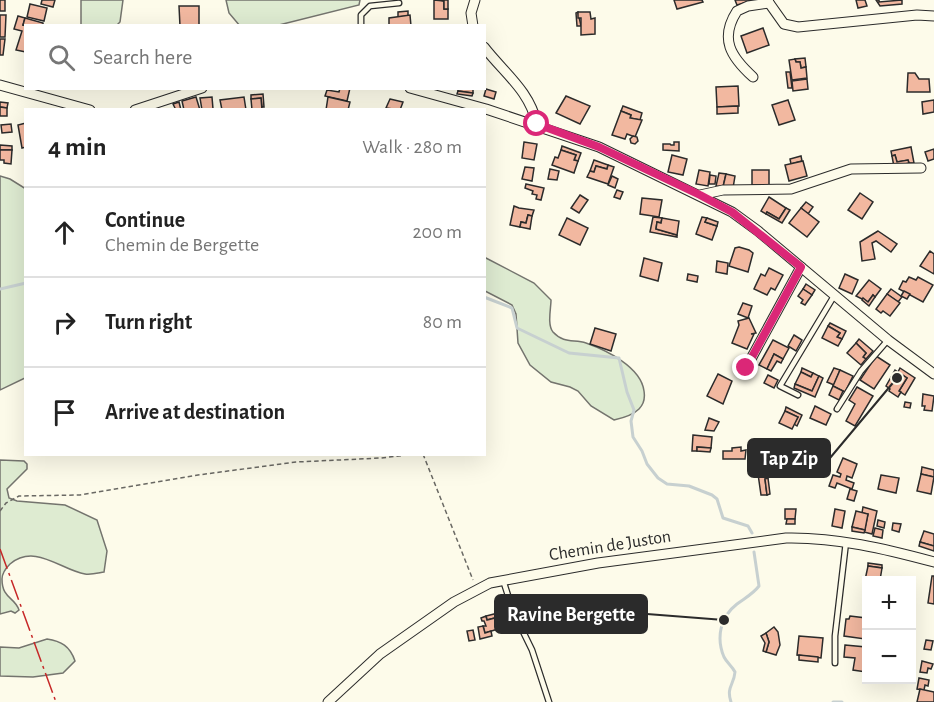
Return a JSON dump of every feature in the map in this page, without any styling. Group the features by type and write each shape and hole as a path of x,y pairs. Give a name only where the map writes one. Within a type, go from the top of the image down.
{"street":[{"path":"473,24 471,13 475,0"},
{"path":"753,76 741,66 728,46 727,31 736,11 768,1 784,24 798,27 917,15 934,16"},
{"path":"486,50 521,87 534,111 537,124"},
{"path":"0,85 83,108"},
{"path":"141,108 196,90"},
{"path":"417,90 481,108"},
{"path":"486,110 537,124 599,147 732,212 888,340 934,374"},
{"path":"700,195 723,190 791,189 851,169 921,168"},
{"path":"746,368 801,267"},
{"name":"Chemin de Juston","path":"328,702 380,654 454,602 478,588 503,580 598,563 786,538 816,538 846,542 934,562"}],"lane":[{"path":"361,24 361,15 370,6 399,3"},
{"path":"798,395 780,386 834,296"},
{"path":"837,409 861,371 888,340"},
{"path":"835,663 835,636 846,542"},
{"path":"503,580 513,611 532,650 549,702"}],"path":[{"path":"0,511 6,502 19,496 80,495 198,475 296,462 398,456"},
{"path":"424,456 478,588"}],"green space":[{"path":"81,0 123,0 118,24 81,24"},
{"path":"226,0 360,0 359,5 283,24 238,24 229,13"},
{"path":"0,176 24,188 24,378 0,390"},
{"path":"486,258 534,283 551,300 550,325 557,336 594,346 630,367 641,382 644,391 644,400 639,409 628,416 614,420 591,406 578,391 551,382 530,365 518,343 516,314 512,305 486,292"},
{"path":"0,460 24,461 27,464 27,469 7,489 9,498 17,501 65,505 97,520 107,551 104,572 92,574 76,572 38,557 19,558 7,567 2,579 6,594 15,602 19,610 15,613 11,611 0,614"},
{"path":"47,639 64,645 73,656 75,661 63,673 33,677 0,676 0,647 19,648"}],"building":[{"path":"0,0 5,0 5,11 0,11"},
{"path":"42,0 55,0 53,7 41,4"},
{"path":"434,0 444,1 444,9 448,9 448,19 434,19"},
{"path":"440,0 448,0 448,9 444,9 444,1"},
{"path":"674,0 702,0 703,2 677,9"},
{"path":"735,0 750,0 751,1 737,5"},
{"path":"856,0 865,0 867,6 858,8"},
{"path":"876,0 879,2 902,0 902,4 880,6"},
{"path":"30,4 47,8 44,21 27,17"},
{"path":"179,6 199,6 199,24 180,24"},
{"path":"408,11 408,16 398,17 398,12"},
{"path":"578,12 581,26 577,26 576,13"},
{"path":"578,12 590,12 591,19 595,18 595,34 581,35 581,18 578,18"},
{"path":"0,15 6,15 5,37 0,37"},
{"path":"410,15 411,24 389,24 389,18"},
{"path":"18,16 25,18 24,52 16,50 22,31 14,29"},
{"path":"25,18 43,23 43,24 23,25"},
{"path":"763,28 769,45 747,53 741,36"},
{"path":"0,39 5,39 3,55 0,55"},
{"path":"805,58 806,67 801,68 800,62 796,62 795,59"},
{"path":"795,59 796,62 800,62 801,68 806,67 807,78 792,80 789,60"},
{"path":"786,72 790,72 792,88 788,88"},
{"path":"908,73 915,73 919,79 929,79 930,92 907,92"},
{"path":"807,79 808,89 793,91 792,81"},
{"path":"738,86 739,106 717,107 716,87"},
{"path":"486,89 496,92 494,99 484,96"},
{"path":"327,90 339,92 340,90 350,90 347,101 325,96"},
{"path":"473,90 473,93 458,91"},
{"path":"458,91 473,93 472,96 457,94"},
{"path":"263,94 264,107 262,107 261,98 251,99 251,95"},
{"path":"566,96 590,106 580,124 556,113"},
{"path":"196,97 199,108 184,108 182,101"},
{"path":"212,97 213,108 202,108 200,98"},
{"path":"244,97 246,108 222,108 220,100"},
{"path":"328,97 350,102 348,108 326,108"},
{"path":"261,98 262,108 252,108 251,99"},
{"path":"390,99 403,102 401,108 386,108"},
{"path":"788,100 795,120 779,125 772,105"},
{"path":"934,100 934,112 923,114 922,102"},
{"path":"0,102 8,103 7,108 0,107"},
{"path":"179,102 180,108 175,108 173,104"},
{"path":"623,106 642,113 640,120 630,118 631,115 621,111"},
{"path":"738,106 738,113 717,114 717,107"},
{"path":"0,107 7,108 7,116 0,116"},
{"path":"621,111 631,115 630,118 642,120 635,137 627,134 625,139 612,135"},
{"path":"11,124 12,132 2,133 1,125"},
{"path":"24,124 24,148 22,148 18,125"},
{"path":"633,136 637,137 638,141 635,144 631,143 630,139"},
{"path":"524,142 537,144 534,160 522,158"},
{"path":"674,142 679,142 679,151 663,150 663,144 674,145"},
{"path":"0,145 12,146 12,150 0,150"},
{"path":"562,146 581,153 578,161 574,160 576,155 561,150"},
{"path":"911,147 914,163 909,163 908,160 897,162 895,155 892,156 891,151"},
{"path":"934,149 934,159 928,161 925,152"},
{"path":"0,150 12,150 11,164 0,160"},
{"path":"561,150 576,155 574,160 578,161 574,173 552,165"},
{"path":"672,155 687,159 683,175 668,172"},
{"path":"895,155 897,162 908,160 909,163 894,167 892,156"},
{"path":"801,156 802,161 791,164 790,159"},
{"path":"594,160 608,165 607,169 596,166 594,172 590,171"},
{"path":"803,161 807,176 789,181 785,165"},
{"path":"608,165 614,167 608,184 587,177 590,171 594,172 596,166 607,169"},
{"path":"525,167 534,168 532,181 522,179"},
{"path":"550,169 559,171 557,180 548,179"},
{"path":"699,170 710,172 708,186 696,184"},
{"path":"752,170 769,170 769,185 752,185"},
{"path":"719,173 726,174 723,187 716,186"},
{"path":"726,174 735,176 733,188 723,187"},
{"path":"710,175 716,176 715,184 709,184"},
{"path":"612,176 618,179 615,188 608,185"},
{"path":"526,184 544,188 541,200 536,199 537,195 532,194 533,191 525,188"},
{"path":"617,190 623,192 620,199 614,197"},
{"path":"860,193 873,202 862,219 848,210"},
{"path":"580,195 588,200 579,213 571,208"},
{"path":"769,197 786,208 779,219 761,211"},
{"path":"642,198 662,200 659,217 640,214"},
{"path":"806,202 813,207 808,214 801,208"},
{"path":"514,206 534,210 532,216 528,215 526,223 521,222 520,227 510,225"},
{"path":"786,208 790,210 782,223 766,214 767,212 779,219"},
{"path":"801,208 819,222 807,237 789,223"},
{"path":"528,215 532,216 530,229 520,227 521,222 526,223"},
{"path":"653,217 662,218 661,223 657,222 656,229 677,235 677,237 650,232"},
{"path":"702,217 707,218 705,222 717,226 712,240 696,234"},
{"path":"567,218 588,228 580,245 559,235"},
{"path":"662,218 679,221 677,235 656,229 657,222 661,223"},
{"path":"707,218 718,222 717,226 705,222"},
{"path":"878,231 897,244 891,252 876,241 872,243 875,259 862,261 860,242"},
{"path":"739,247 753,253 748,272 729,266 735,248"},
{"path":"930,251 934,254 934,274 920,266"},
{"path":"644,258 662,263 658,281 640,276"},
{"path":"717,261 728,263 727,274 716,272"},
{"path":"769,268 783,275 775,290 771,288 767,295 754,289 761,274 765,276"},
{"path":"688,274 698,276 697,282 687,280"},
{"path":"845,274 858,280 852,294 839,288"},
{"path":"909,277 916,280 918,277 933,285 923,302 899,289 903,281 906,282"},
{"path":"869,280 881,289 868,302 856,296"},
{"path":"806,284 815,290 812,295 803,289"},
{"path":"803,289 812,295 805,305 801,303 803,300 798,296"},
{"path":"891,289 902,297 898,302 887,294"},
{"path":"904,291 910,294 907,299 901,296"},
{"path":"887,294 900,303 890,316 876,309"},
{"path":"873,295 875,297 869,306 862,300 863,298 868,302"},
{"path":"743,303 752,306 748,318 738,314"},
{"path":"749,318 756,333 751,334 754,334 747,349 732,343 739,325 738,321"},
{"path":"830,323 846,331 842,339 837,337 840,333 828,326"},
{"path":"828,326 840,333 837,337 842,339 838,346 822,338"},
{"path":"595,328 616,334 611,351 590,344"},
{"path":"794,335 802,340 796,351 788,346"},
{"path":"859,339 873,351 866,359 863,357 866,353 856,343"},
{"path":"773,340 789,348 783,359 774,354 767,369 759,365"},
{"path":"856,343 866,353 863,357 866,359 861,365 847,353"},
{"path":"774,354 783,359 781,363 777,361 771,371 767,369"},
{"path":"876,356 890,365 874,389 860,380"},
{"path":"802,368 813,373 811,377 801,372"},
{"path":"834,368 840,370 834,385 827,382"},
{"path":"900,368 915,378 905,395 899,391 907,378 898,372"},
{"path":"840,370 853,376 845,392 833,386"},
{"path":"895,370 907,378 898,397 886,386"},
{"path":"801,372 811,377 813,373 819,376 812,391 795,384"},
{"path":"718,374 732,381 723,404 707,396"},
{"path":"768,375 778,380 774,388 764,383"},
{"path":"819,376 823,378 815,397 794,388 795,384 812,391"},
{"path":"833,386 843,391 839,400 829,395"},
{"path":"857,387 873,396 855,426 846,421 855,404 849,400"},
{"path":"923,394 934,396 932,411 924,410"},
{"path":"905,402 911,403 910,408 904,407"},
{"path":"815,406 831,414 826,425 810,418"},
{"path":"786,407 802,415 797,426 794,424 798,417 785,411"},
{"path":"785,411 798,417 792,429 779,423"},
{"path":"709,418 719,422 714,431 705,430"},
{"path":"693,435 712,437 711,448 697,447 697,451 692,451"},
{"path":"697,447 711,448 710,452 697,451"},
{"path":"741,447 741,451 746,450 745,459 723,459 723,451 732,451 732,448"},
{"path":"843,458 857,464 852,478 847,476 846,480 854,483 852,489 837,483 835,488 829,486 833,475 840,477 841,474 837,472"},
{"path":"922,467 934,470 934,477 921,474"},
{"path":"767,473 768,478 765,479 767,495 761,495 758,474"},
{"path":"921,474 934,477 931,494 917,491"},
{"path":"881,475 899,478 896,493 878,489"},
{"path":"768,478 770,494 767,495 765,479"},
{"path":"850,489 857,491 854,501 847,499"},
{"path":"863,507 877,511 872,534 864,532 868,514 862,513"},
{"path":"785,509 796,509 795,519 785,519"},
{"path":"835,509 845,511 842,528 832,526"},
{"path":"856,511 868,514 865,530 852,527"},
{"path":"787,519 795,519 795,524 786,524"},
{"path":"878,520 885,522 884,528 877,526"},
{"path":"893,523 901,524 899,532 892,530"},
{"path":"852,527 865,530 864,533 852,531"},
{"path":"875,528 883,530 882,538 873,536"},
{"path":"924,531 934,534 934,546 920,542"},
{"path":"920,542 934,546 934,551 919,546"},
{"path":"868,563 882,565 882,568 868,566"},
{"path":"868,566 882,568 881,576 866,576"},
{"path":"932,576 934,576 934,604 928,603"},
{"path":"498,613 502,629 498,629 495,618 487,620 486,616"},
{"path":"486,616 487,620 495,618 498,629 485,633 483,626 486,626 481,618"},
{"path":"850,616 862,618 862,639 844,636 846,619"},
{"path":"483,626 485,633 491,631 492,636 480,639 478,627"},
{"path":"774,627 778,632 780,645 776,655 766,652 769,642 766,633"},
{"path":"473,630 475,640 469,641 467,631"},
{"path":"766,633 769,642 766,652 763,651 765,643 761,636"},
{"path":"799,636 823,638 821,658 797,655"},
{"path":"926,640 933,641 931,650 924,649"},
{"path":"845,645 862,647 862,671 853,670 855,658 844,657"},
{"path":"799,655 818,657 818,662 799,660"},
{"path":"922,661 933,664 931,669 928,668 927,673 920,672"},
{"path":"919,678 929,680 924,690 917,689"},
{"path":"920,689 934,692 934,702 917,702"}],"waterway":[{"path":"0,289 24,283"},
{"path":"486,298 512,308 517,328 569,353 619,358 634,410 631,421 633,437 647,464 658,478 667,484 689,486 712,495 717,499 723,518 748,526 752,533"},
{"path":"731,702 730,689 735,672 725,659 722,650 721,628 731,609 759,586 754,552"},
{"path":"833,702 842,702"}],"power":[{"path":"0,549 56,702"}],"place":[{"name":"Tap Zip","path":"897,378"},
{"name":"Ravine Bergette","path":"724,620"}],"route":[{"path":"537,124 599,147 732,212 801,267 746,368"}]}
